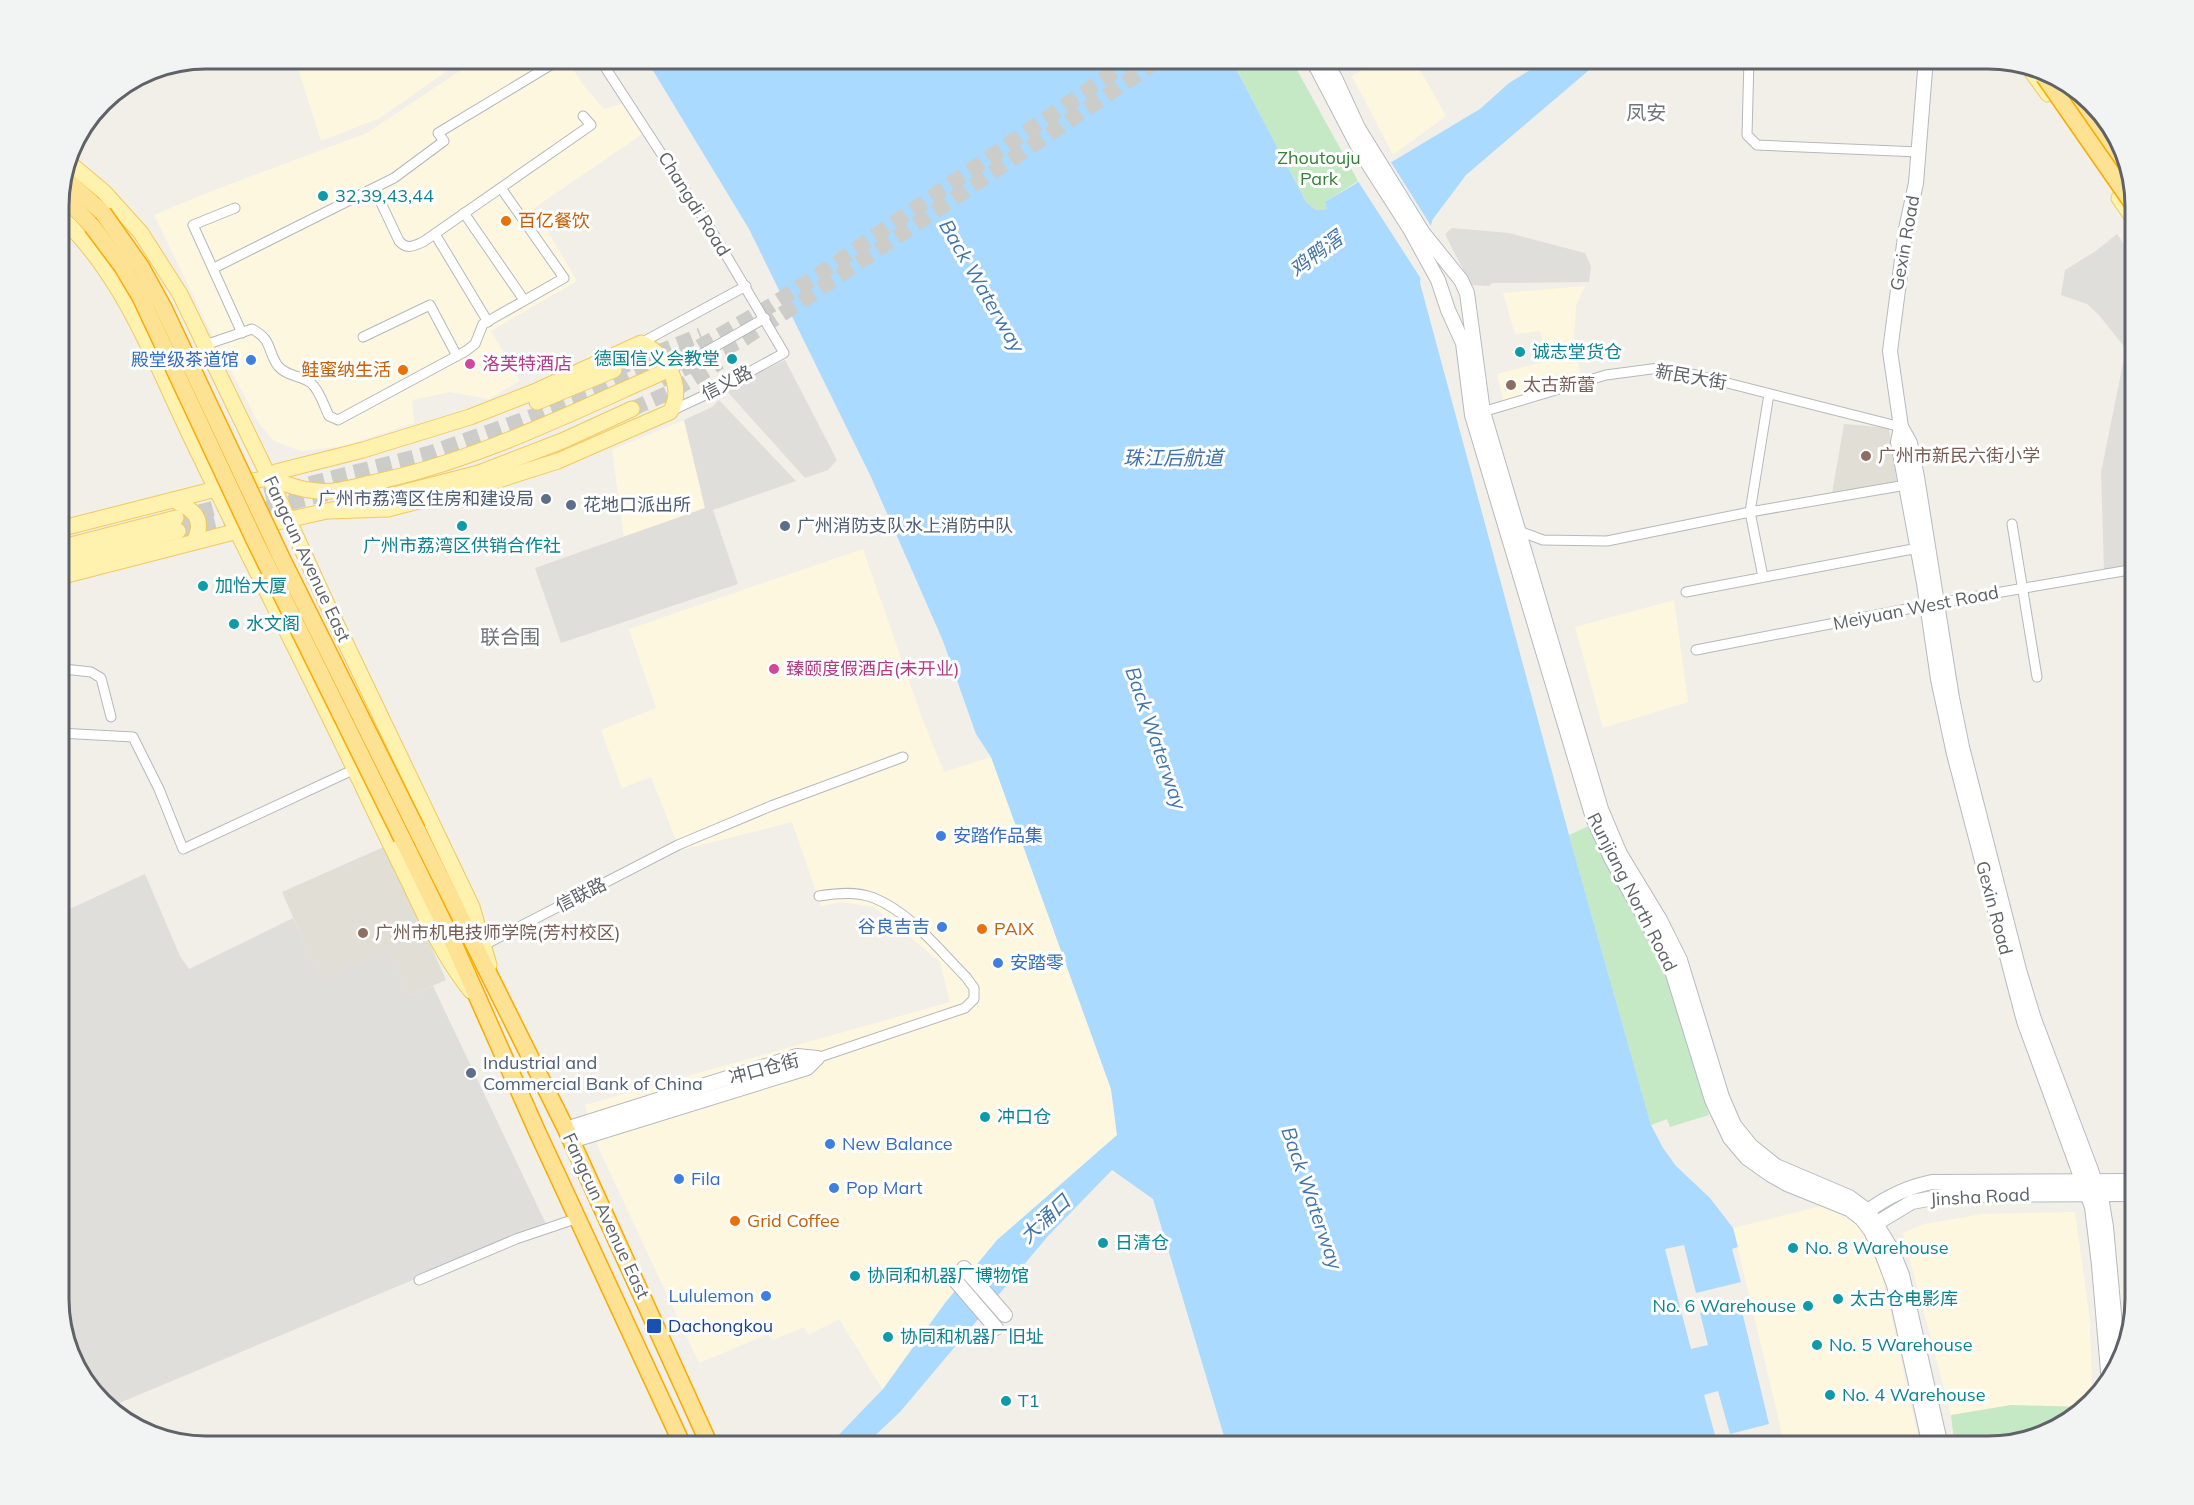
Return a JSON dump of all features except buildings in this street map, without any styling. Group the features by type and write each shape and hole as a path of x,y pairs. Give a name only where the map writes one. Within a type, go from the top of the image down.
{"highway":[{"path":"2063,91 2124,188"},
{"path":"2067,95 2115,152"},
{"name":"Fangcun Avenue East","path":"70,186 97,220 141,267 163,307 410,834 476,998 678,1436"},
{"name":"Fangcun Avenue East","path":"69,200 97,220"},
{"name":"Fangcun Avenue East","path":"410,834 496,988 569,1135 705,1436"}],"main road":[{"path":"1318,69 1357,146 1410,229 1438,280 1463,343 1475,399"},
{"path":"1330,69 1358,128 1423,233 1461,280 1467,293 1475,399"},
{"name":"Gexin Road","path":"1925,69 1919,152 1890,351 1901,427 1898,442 1918,548 1962,747 2019,970 2106,1227 2117,1346"},
{"path":"2066,94 2088,122 2112,146"},
{"path":"2066,94 2088,122 2125,197"},
{"name":"Fangcun Avenue East","path":"75,167 104,192 141,233 180,294 472,907 496,988"},
{"name":"Fangcun Avenue East","path":"69,226 92,251 119,289 283,621 440,947 476,998"},
{"path":"269,477 276,472 424,432 499,406 641,342 655,350 675,383 676,403 670,412 558,461 492,482 388,509 328,511"},
{"path":"69,527 216,489 365,457 456,432 614,370"},
{"path":"269,477 318,491 332,491 397,478 535,429 668,370"},
{"name":"Runjiang North Road","path":"1475,399 1593,818 1611,858 1669,961 1722,1126 1747,1158 1770,1175 1870,1219 1894,1285 1928,1436"},
{"path":"69,574 479,473 562,441 632,410"},
{"name":"Runjiang North Road","path":"1478,413 1519,531 1604,817 1620,854 1660,920 1680,960 1728,1113 1734,1125 1751,1146 1776,1166 1849,1197 1870,1219 1892,1250 1902,1275 1939,1436"},
{"name":"Gexin Road","path":"1901,427 1910,443 1917,477 1932,605"},
{"path":"173,501 188,507 196,515 198,533 194,542"},
{"path":"69,546 177,524 69,560"},
{"path":"283,621 325,600"},
{"name":"冲口仓街","path":"569,1135 807,1068 817,1058"},
{"name":"Jinsha Road","path":"1870,1219 1927,1198 2091,1187 2125,1182"},
{"name":"Gexin Road","path":"2091,1187 2108,1367"},
{"name":"Jinsha Road","path":"2091,1187 2125,1192"},
{"path":"996,1328 959,1273 1005,1315"}],"street":[{"path":"214,268 394,178 444,141 438,133 544,69"},
{"name":"Changdi Road","path":"606,69 746,286 784,353"},
{"path":"1749,69 1746,135 1756,145 1919,152"},
{"path":"374,188 399,241 410,248 435,234 591,125 583,116"},
{"path":"2088,122 2120,171"},
{"path":"205,345 252,329 260,333 269,344 278,366 310,382 316,389 329,416 338,420 457,356 475,344 483,324 564,278 501,188"},
{"path":"235,208 193,225 242,333"},
{"path":"464,213 524,300"},
{"path":"435,234 488,322"},
{"path":"641,342 746,286"},
{"path":"363,337 430,305 457,356"},
{"path":"668,370 702,354 765,318"},
{"name":"信义路","path":"670,412 784,353"},
{"name":"新民大街","path":"1478,413 1606,375 1659,368 1689,373 1901,427"},
{"path":"1763,577 1750,512 1769,394"},
{"path":"1519,531 1543,540 1607,541 1750,512 1906,485"},
{"path":"2012,524 2037,677"},
{"path":"1686,592 1918,548"},
{"name":"Meiyuan West Road","path":"1696,650 2125,571"},
{"path":"69,670 91,672 101,678 111,717"},
{"path":"69,734 133,737 159,789 183,849 355,769"},
{"name":"信联路","path":"484,945 678,845 771,806 903,757"},
{"path":"817,1058 965,1008 974,999 974,988 966,977 904,915 873,898 840,892 819,896"},
{"path":"419,1280 516,1239 578,1218"}],"shaded area":[{"path":"298,69 450,69 380,118 321,141"},
{"path":"463,69 573,69 604,109 628,102 647,131 534,208 577,281 491,331 520,381 489,399 450,392 412,400 414,423 344,446 301,451 274,441 258,422 154,215 367,133"},
{"path":"1364,69 1420,69 1446,116 1393,155 1352,76"},
{"path":"1452,228 1509,233 1585,253 1591,266 1589,282 1471,285 1445,234"},
{"path":"2117,234 2125,246 2125,348 2099,315 2087,304 2061,295 2065,270 2096,251"},
{"path":"1585,286 1576,306 1574,338 1581,380 1504,402 1497,374 1548,361 1540,331 1515,334 1503,293"},
{"path":"2125,354 2125,567 2104,571 2101,472"},
{"path":"785,360 837,460 828,470 805,478 725,389"},
{"path":"719,400 796,481 713,510 738,584 561,643 535,568 705,508 684,420 712,407"},
{"path":"684,420 705,508 624,537 612,450"},
{"name":"广州市新民六街小学","path":"1844,424 1889,428 1897,484 1832,494"},
{"path":"863,549 922,718 944,772 991,757 1111,1089 1117,1135 997,1240 945,1303 883,1390 839,1319 808,1335 804,1327 773,1340 768,1334 699,1363 599,1149 585,1105 950,1002 940,962 874,907 841,902 821,906 792,822 685,849 678,845 651,777 622,788 601,730 656,708 629,629"},
{"path":"1674,600 1688,702 1603,728 1575,627"},
{"name":"广州市机电技师学院(芳村校区)","path":"386,846 446,980 410,996 388,949 320,979 282,892"},
{"path":"145,874 180,956 189,969 293,918 320,978 388,948 410,996 433,986 546,1224 118,1404 97,1383 87,1368 79,1352 69,1308 69,909"},
{"path":"1826,1205 1847,1216 1861,1230 1879,1260 1918,1436 1783,1436 1733,1228"},
{"path":"2075,1212 2090,1321 2092,1388 2072,1407 2011,1405 1951,1415 1903,1233 1924,1224 1982,1214"}],"green space":[{"name":"Zhoutouju Park","path":"1236,69 1296,69 1358,181 1325,202 1327,209 1316,210 1306,202"},
{"path":"1589,826 1662,960 1709,1115 1670,1127 1667,1119 1651,1125 1569,835"},
{"path":"2011,1405 2072,1407 2049,1422 2006,1435 1954,1436 1951,1415"}],"water":[{"name":"珠江后航道","path":"652,69 1236,69 1306,202 1316,210 1327,209 1325,202 1480,109 1509,83 1532,69 1590,69 1466,175 1433,219 1425,242 1420,283 1569,835 1651,1125 1676,1166 1710,1198 1733,1228 1738,1247 1732,1249 1741,1282 1696,1293 1684,1245 1665,1249 1691,1349 1708,1345 1700,1313 1740,1303 1769,1424 1730,1434 1718,1391 1704,1395 1715,1436 1224,1436 1153,1199 1112,1170 1048,1236 900,1412 875,1436 838,1436 883,1389 945,1303 997,1240 1117,1135 1111,1089 991,757 976,734 943,641 871,477 749,229"}],"pier":[{"path":"1389,159 1433,229 1428,242 1423,282 1356,178"}],"tunnel":[{"path":"176,518 430,453 592,395 699,347 772,305 821,273 1118,69"},
{"path":"661,380 742,340 1146,69"},
{"path":"614,370 701,335"},
{"path":"632,409 673,391 720,362"},
{"path":"178,531 329,493"}],"place":[{"name":"32,39,43,44","path":"323,196"},
{"name":"百亿餐饮","path":"506,221"},
{"name":"诚志堂货仓","path":"1520,352"},
{"name":"德国信义会教堂","path":"732,359"},
{"name":"殿堂级茶道馆","path":"251,360"},
{"name":"洛芙特酒店","path":"470,364"},
{"name":"鲑蜜纳生活","path":"403,370"},
{"name":"太古新蕾","path":"1511,385"},
{"name":"广州市新民六街小学","path":"1866,456"},
{"name":"广州市荔湾区住房和建设局","path":"546,499"},
{"name":"花地口派出所","path":"571,505"},
{"name":"广州市荔湾区供销合作社","path":"462,526"},
{"name":"广州消防支队水上消防中队","path":"785,526"},
{"name":"加怡大厦","path":"203,586"},
{"name":"水文阁","path":"234,624"},
{"name":"臻颐度假酒店(未开业)","path":"774,669"},
{"name":"安踏作品集","path":"941,836"},
{"name":"谷良吉吉","path":"942,927"},
{"name":"PAIX","path":"982,929"},
{"name":"广州市机电技师学院(芳村校区)","path":"363,933"},
{"name":"安踏零","path":"998,963"},
{"name":"Industrial and Commercial Bank of China","path":"471,1073"},
{"name":"冲口仓","path":"985,1117"},
{"name":"New Balance","path":"830,1144"},
{"name":"Fila","path":"679,1179"},
{"name":"Pop Mart","path":"834,1188"},
{"name":"Grid Coffee","path":"735,1221"},
{"name":"日清仓","path":"1103,1243"},
{"name":"No. 8 Warehouse","path":"1793,1248"},
{"name":"协同和机器厂博物馆","path":"855,1276"},
{"name":"Lululemon","path":"766,1296"},
{"name":"太古仓电影库","path":"1838,1299"},
{"name":"No. 6 Warehouse","path":"1808,1306"},
{"name":"Dachongkou","path":"654,1326"},
{"name":"协同和机器厂旧址","path":"888,1337"},
{"name":"No. 5 Warehouse","path":"1817,1345"},
{"name":"No. 4 Warehouse","path":"1830,1395"},
{"name":"T1","path":"1006,1401"}],"district":[{"name":"凤安","path":"1646,113"},
{"name":"联合围","path":"510,637"}],"water label":[{"name":"鸡鸭滘","path":"1316,254"},
{"name":"Back Waterway","path":"982,286"},
{"name":"Back Waterway","path":"1156,738"},
{"name":"Back Waterway","path":"1312,1198"},
{"name":"大涌口","path":"1045,1219"}]}
